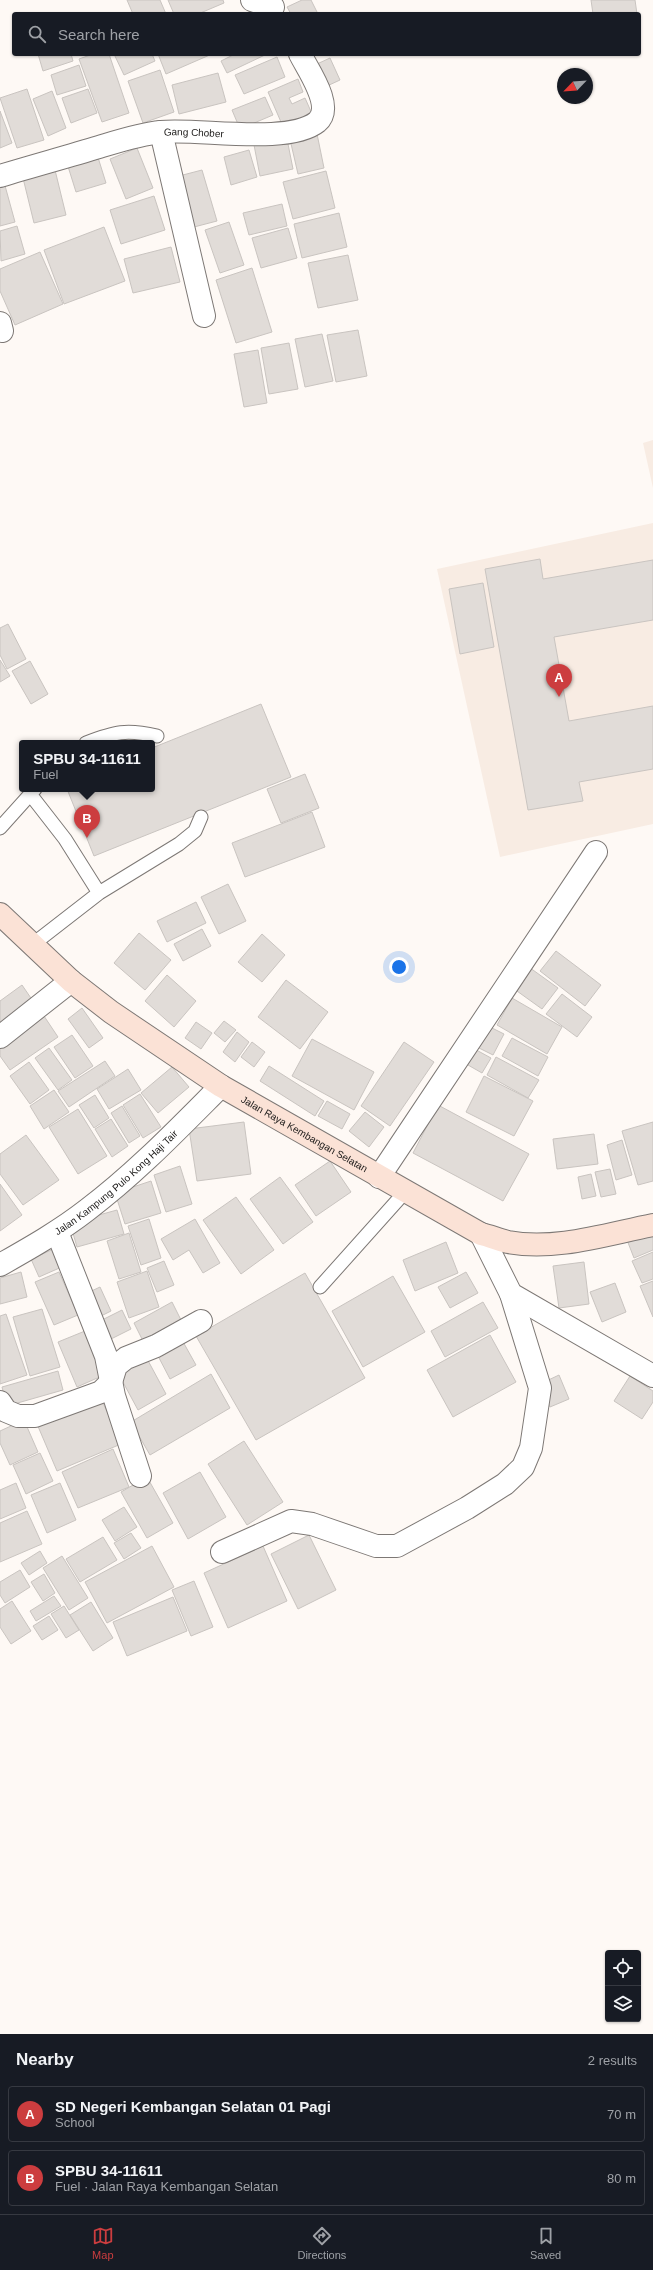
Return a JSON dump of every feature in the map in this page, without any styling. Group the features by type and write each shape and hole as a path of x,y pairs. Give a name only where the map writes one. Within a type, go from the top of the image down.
{"main road":[{"name":"Jalan Raya Kembangan Selatan","path":"0,914 71,981 111,1012 221,1086 481,1234 507,1242 531,1244 569,1241 653,1225"}],"street":[{"path":"252,0 279,7"},
{"name":"Gang Chober","path":"0,176 130,138 161,132 285,133 301,130 318,122 324,107 320,90 301,56"},
{"path":"161,132 204,316"},
{"path":"379,1177 596,852"},
{"path":"0,1037 71,981"},
{"name":"Jalan Kampung Pulo Kong Haji Tair","path":"0,1265 57,1232 88,1210 160,1148 221,1086"},
{"path":"57,1232 106,1356 112,1382 140,1476"},
{"path":"222,1552 291,1521 301,1521 376,1546 397,1546 467,1508 505,1484 522,1467 531,1448 540,1388 511,1294 481,1234"},
{"path":"511,1294 653,1376"},
{"path":"0,1402 6,1411 18,1416 36,1416 101,1392 112,1382 116,1366 126,1358 156,1346 200,1321"}],"lane":[{"path":"94,740 114,732 136,731 157,736"},
{"path":"0,828 32,792 65,839 99,893"},
{"path":"32,945 99,893 179,844 194,831 201,817"},
{"path":"320,1287 406,1192"}],"shaded area":[{"path":"653,440 653,488 643,443"},
{"path":"653,523 653,824 500,857 437,569"}],"building":[{"path":"127,0 160,0 165,12 132,12"},
{"path":"168,0 223,0 224,3 203,12 173,12"},
{"path":"302,0 311,0 317,12 290,12 287,7"},
{"path":"591,0 635,0 637,12 593,12"},
{"path":"39,56 72,56 73,61 43,71"},
{"path":"87,56 110,56 129,113 102,122 79,59"},
{"path":"115,56 153,56 155,61 124,75"},
{"path":"159,56 207,56 166,74"},
{"path":"231,56 263,56 227,73 221,61"},
{"path":"277,57 285,77 244,94 235,75"},
{"path":"330,58 340,80 327,86 317,64"},
{"path":"79,65 86,86 57,95 51,75"},
{"path":"160,70 174,112 143,123 128,81"},
{"path":"218,73 226,102 179,114 172,85"},
{"path":"298,79 303,92 289,98 292,104 305,98 313,116 284,129 268,92"},
{"path":"27,89 44,140 17,148 0,98"},
{"path":"88,89 97,113 71,123 62,98"},
{"path":"52,91 66,128 48,136 33,99"},
{"path":"265,97 273,115 240,129 232,110"},
{"path":"0,111 12,143 0,148"},
{"path":"316,129 324,168 298,174 289,135"},
{"path":"287,139 293,169 260,176 254,145"},
{"path":"137,148 153,188 126,199 110,159"},
{"path":"249,150 257,177 231,185 224,157"},
{"path":"96,151 106,183 76,192 66,160"},
{"path":"55,170 66,215 34,223 23,178"},
{"path":"202,170 217,221 194,227 179,176"},
{"path":"326,171 335,208 293,219 283,182"},
{"path":"4,182 15,222 0,226 0,183"},
{"path":"154,196 165,230 121,244 110,210"},
{"path":"282,204 287,226 249,235 243,213"},
{"path":"339,213 347,247 302,258 294,224"},
{"path":"229,222 244,265 220,273 205,230"},
{"path":"17,226 25,254 1,261 0,231"},
{"path":"104,227 125,281 64,304 44,250"},
{"path":"288,228 297,258 261,268 252,238"},
{"path":"171,247 180,282 133,293 124,259"},
{"path":"40,252 63,304 15,325 0,291 0,269"},
{"path":"348,255 358,300 318,308 308,263"},
{"path":"252,268 272,332 236,343 216,280"},
{"path":"358,330 367,376 336,382 327,335"},
{"path":"322,334 333,381 305,387 295,339"},
{"path":"289,343 298,389 269,394 261,348"},
{"path":"258,350 267,403 244,407 234,354"},
{"path":"540,559 543,579 653,560 653,620 554,637 569,721 653,706 653,769 579,782 583,801 528,810 485,569"},
{"path":"483,583 494,647 460,654 449,589"},
{"path":"8,624 26,659 7,669 0,655 0,628"},
{"path":"0,660 10,676 0,682"},
{"path":"30,661 48,694 31,704 12,671"},
{"path":"261,704 291,777 94,856 68,792 155,792 155,747"},
{"path":"305,774 319,808 281,823 267,789"},
{"path":"312,812 325,847 245,877 232,843"},
{"path":"228,884 246,921 219,934 201,897"},
{"path":"196,902 206,923 167,942 157,921"},
{"path":"202,929 211,946 183,961 174,944"},
{"path":"139,933 171,960 145,990 114,963"},
{"path":"262,934 285,955 262,982 238,962"},
{"path":"556,951 601,985 585,1006 540,971"},
{"path":"526,965 558,988 542,1009 510,986"},
{"path":"167,975 196,1001 174,1027 145,1001"},
{"path":"286,980 328,1012 300,1049 258,1017"},
{"path":"22,985 35,1004 0,1028 0,1001"},
{"path":"562,994 592,1017 577,1037 546,1014"},
{"path":"512,998 562,1027 547,1054 497,1025"},
{"path":"82,1008 103,1038 89,1048 68,1019"},
{"path":"42,1013 58,1037 10,1070 0,1056 0,1042"},
{"path":"224,1021 236,1030 225,1042 214,1033"},
{"path":"196,1022 212,1033 201,1049 185,1038"},
{"path":"484,1024 504,1034 493,1055 473,1045"},
{"path":"237,1032 249,1042 235,1062 223,1052"},
{"path":"72,1035 93,1066 75,1078 54,1047"},
{"path":"512,1038 548,1057 538,1076 502,1056"},
{"path":"312,1039 374,1072 354,1110 292,1076"},
{"path":"252,1042 265,1052 254,1067 241,1057"},
{"path":"404,1042 434,1062 390,1126 361,1106"},
{"path":"469,1046 491,1058 482,1073 461,1061"},
{"path":"49,1048 72,1080 58,1090 35,1058"},
{"path":"496,1057 539,1080 528,1098 487,1075"},
{"path":"105,1061 115,1076 69,1107 58,1091"},
{"path":"29,1062 49,1090 30,1104 10,1076"},
{"path":"269,1066 324,1101 315,1116 260,1081"},
{"path":"172,1067 189,1087 158,1113 141,1093"},
{"path":"128,1069 141,1090 109,1109 97,1089"},
{"path":"484,1076 533,1101 514,1136 466,1112"},
{"path":"54,1090 69,1112 44,1129 30,1106"},
{"path":"140,1094 161,1127 143,1138 123,1105"},
{"path":"95,1095 109,1118 94,1128 79,1105"},
{"path":"327,1101 350,1114 342,1129 318,1116"},
{"path":"438,1105 529,1154 503,1201 413,1153"},
{"path":"122,1106 140,1136 129,1143 111,1113"},
{"path":"78,1109 107,1156 78,1174 49,1127"},
{"path":"365,1112 384,1127 369,1147 349,1131"},
{"path":"111,1119 128,1146 112,1157 95,1129"},
{"path":"244,1122 251,1174 197,1181 189,1129"},
{"path":"653,1122 653,1181 638,1185 622,1131"},
{"path":"594,1134 598,1164 557,1169 553,1139"},
{"path":"26,1135 59,1180 23,1205 0,1174 0,1154"},
{"path":"622,1140 632,1175 616,1180 607,1145"},
{"path":"330,1161 351,1192 316,1216 295,1185"},
{"path":"180,1166 192,1204 166,1212 154,1175"},
{"path":"610,1169 616,1194 601,1197 595,1172"},
{"path":"591,1174 596,1196 582,1199 578,1177"},
{"path":"280,1177 313,1222 283,1244 250,1199"},
{"path":"151,1181 161,1213 125,1224 115,1193"},
{"path":"0,1184 22,1215 0,1231"},
{"path":"236,1197 274,1250 241,1274 203,1220"},
{"path":"117,1210 124,1234 77,1247 70,1223"},
{"path":"149,1219 161,1258 141,1265 128,1226"},
{"path":"195,1219 220,1263 203,1273 189,1250 173,1260 161,1239"},
{"path":"653,1229 653,1250 634,1258 627,1240"},
{"path":"129,1233 141,1272 119,1279 107,1241"},
{"path":"446,1242 458,1273 415,1291 403,1260"},
{"path":"56,1248 64,1266 39,1277 31,1259"},
{"path":"653,1252 653,1279 642,1283 632,1261"},
{"path":"164,1261 174,1285 157,1292 147,1268"},
{"path":"584,1262 589,1304 559,1308 553,1266"},
{"path":"147,1271 159,1307 129,1318 117,1282"},
{"path":"21,1272 27,1297 0,1304 0,1278"},
{"path":"59,1272 78,1315 54,1325 35,1282"},
{"path":"466,1272 478,1293 450,1308 438,1287"},
{"path":"305,1273 365,1378 256,1440 196,1336"},
{"path":"393,1276 425,1332 363,1367 332,1311"},
{"path":"653,1281 653,1317 640,1286"},
{"path":"615,1283 626,1312 602,1322 590,1292"},
{"path":"100,1287 111,1311 95,1319 83,1295"},
{"path":"172,1302 183,1324 145,1345 134,1323"},
{"path":"483,1302 498,1328 445,1357 431,1331"},
{"path":"42,1309 60,1367 30,1376 13,1317"},
{"path":"122,1310 131,1329 107,1341 98,1322"},
{"path":"6,1314 27,1375 0,1384 0,1316"},
{"path":"85,1331 104,1375 77,1387 58,1342"},
{"path":"490,1335 516,1382 453,1417 427,1370"},
{"path":"182,1340 196,1365 170,1379 157,1354"},
{"path":"145,1355 166,1394 138,1410 117,1371"},
{"path":"58,1371 63,1390 7,1406 2,1387"},
{"path":"211,1374 230,1408 150,1455 131,1422"},
{"path":"559,1375 569,1399 550,1407 540,1384"},
{"path":"630,1376 653,1391 653,1402 642,1419 614,1401"},
{"path":"100,1396 121,1444 57,1471 37,1424"},
{"path":"24,1420 38,1452 10,1465 0,1443 0,1431"},
{"path":"244,1441 283,1502 247,1525 208,1464"},
{"path":"113,1449 129,1487 78,1508 62,1472"},
{"path":"40,1453 53,1481 26,1494 13,1465"},
{"path":"200,1472 226,1517 188,1539 163,1493"},
{"path":"147,1477 173,1523 147,1538 121,1492"},
{"path":"16,1483 26,1508 0,1519 0,1490"},
{"path":"60,1483 76,1520 47,1533 31,1495"},
{"path":"124,1507 137,1527 115,1541 102,1520"},
{"path":"27,1511 42,1544 0,1562 0,1523"},
{"path":"131,1533 141,1548 124,1559 114,1543"},
{"path":"309,1535 336,1590 298,1609 271,1554"},
{"path":"103,1537 117,1560 80,1582 66,1559"},
{"path":"152,1546 174,1587 107,1623 85,1582"},
{"path":"263,1546 287,1601 228,1628 204,1573"},
{"path":"40,1551 47,1563 29,1575 21,1563"},
{"path":"62,1556 88,1598 69,1610 43,1568"},
{"path":"20,1570 30,1587 5,1603 0,1595 0,1582"},
{"path":"44,1574 55,1593 43,1601 31,1582"},
{"path":"194,1581 213,1627 191,1636 172,1590"},
{"path":"54,1596 61,1606 36,1621 30,1611"},
{"path":"173,1597 187,1631 127,1656 113,1622"},
{"path":"12,1601 31,1631 11,1644 0,1627 0,1609"},
{"path":"91,1602 113,1638 93,1651 70,1615"},
{"path":"64,1606 79,1630 66,1638 51,1614"},
{"path":"49,1616 58,1630 42,1640 33,1626"}],"place":[{"name":"SD Negeri Kembangan Selatan 01 Pagi","path":"559,697"},
{"name":"SPBU 34-11611","path":"87,838"}]}
